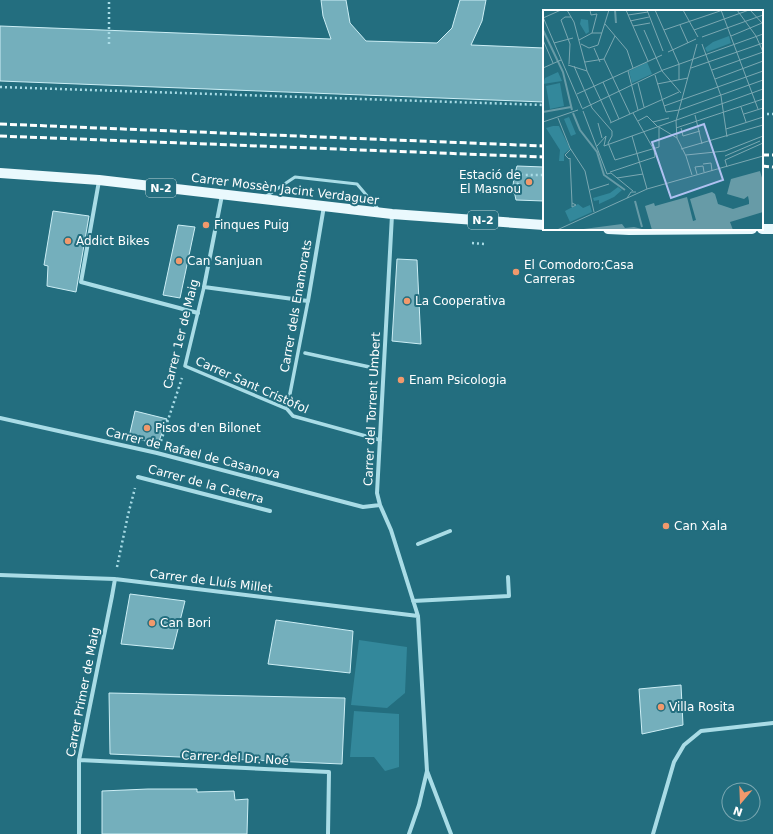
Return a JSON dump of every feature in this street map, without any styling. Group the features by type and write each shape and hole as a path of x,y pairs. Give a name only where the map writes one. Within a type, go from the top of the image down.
{"main road":[{"name":"Carrer Mossèn Jacint Verdaguer","path":"0,173 99,180 392,214 543,225"}],"street":[{"path":"99,180 82,282 198,313"},
{"name":"Carrer 1er de Maig","path":"185,366 204,287 222,195"},
{"name":"Carrer dels Enamorats","path":"287,409 308,301 324,206"},
{"name":"Carrer del Torrent Umbert","path":"392,214 377,493 380,505 391,530 418,616 427,771 451,834"},
{"path":"204,287 308,301"},
{"path":"305,353 374,368"},
{"name":"Carrer Sant Cristòfol","path":"185,366 287,409 293,416 380,440"},
{"name":"Carrer de Rafael de Casanova","path":"0,418 158,453 363,507 380,505"},
{"name":"Carrer de la Caterra","path":"138,477 270,511"},
{"path":"418,544 450,531"},
{"name":"Carrer de Lluís Millet","path":"0,575 115,580 418,616"},
{"path":"413,601 509,596 508,577"},
{"name":"Carrer Primer de Maig","path":"79,834 79,760 115,580"},
{"path":"653,834 674,762 684,745 701,731 773,723"},
{"name":"Carrer del Dr. Noé","path":"79,760 329,772 328,834"},
{"path":"409,834 419,805 427,771"}],"lane":[{"path":"261,199 295,177 357,184 382,213"}],"path":[{"path":"108,44 109,1"},
{"path":"0,87 543,105"},
{"path":"514,194 521,175 543,175"},
{"path":"475,192 489,192"},
{"path":"472,243 484,244"},
{"name":"Carrer 1er de Maig","path":"158,453 185,366"},
{"path":"115,580 128,515 138,477"}],"shaded area":[{"path":"359,640 407,647 405,693 387,708 351,705"},
{"path":"354,711 399,714 399,767 385,771 374,757 350,757"}],"building":[{"path":"321,0 346,0 350,23 366,41 437,43 452,28 460,0 486,0 482,21 471,45 543,48 543,102 0,81 0,26 331,39 323,16"},
{"name":"Estació de El Masnou","path":"517,166 543,167 543,201 516,200 513,186"},
{"name":"Addict Bikes","path":"53,211 89,216 76,292 47,286 48,266 44,265"},
{"name":"Can Sanjuan","path":"178,225 195,227 180,298 163,295"},
{"name":"La Cooperativa","path":"397,259 417,260 421,344 392,341"},
{"name":"Pisos d'en Bilonet","path":"135,411 167,419 158,444 129,437"},
{"name":"Can Bori","path":"130,594 185,601 173,649 121,644"},
{"path":"276,620 353,631 350,673 268,664"},
{"name":"Villa Rosita","path":"681,685 683,725 642,734 639,689"},
{"path":"109,693 345,698 342,764 110,754"},
{"path":"197,789 197,792 234,791 235,800 248,799 247,834 102,834 102,791"}],"railway":[{"path":"0,124 543,146"},
{"path":"0,136 543,157"},
{"path":"763,155 773,155"},
{"path":"763,166 773,167"}],"place":[{"name":"Estació de El Masnou","path":"529,182"},
{"name":"Finques Puig","path":"206,225"},
{"name":"Addict Bikes","path":"68,241"},
{"name":"Can Sanjuan","path":"179,261"},
{"name":"El Comodoro;Casa Carreras","path":"516,272"},
{"name":"La Cooperativa","path":"407,301"},
{"name":"Enam Psicologia","path":"401,380"},
{"name":"Pisos d'en Bilonet","path":"147,428"},
{"name":"Can Xala","path":"666,526"},
{"name":"Can Bori","path":"152,623"},
{"name":"Villa Rosita","path":"661,707"}]}
